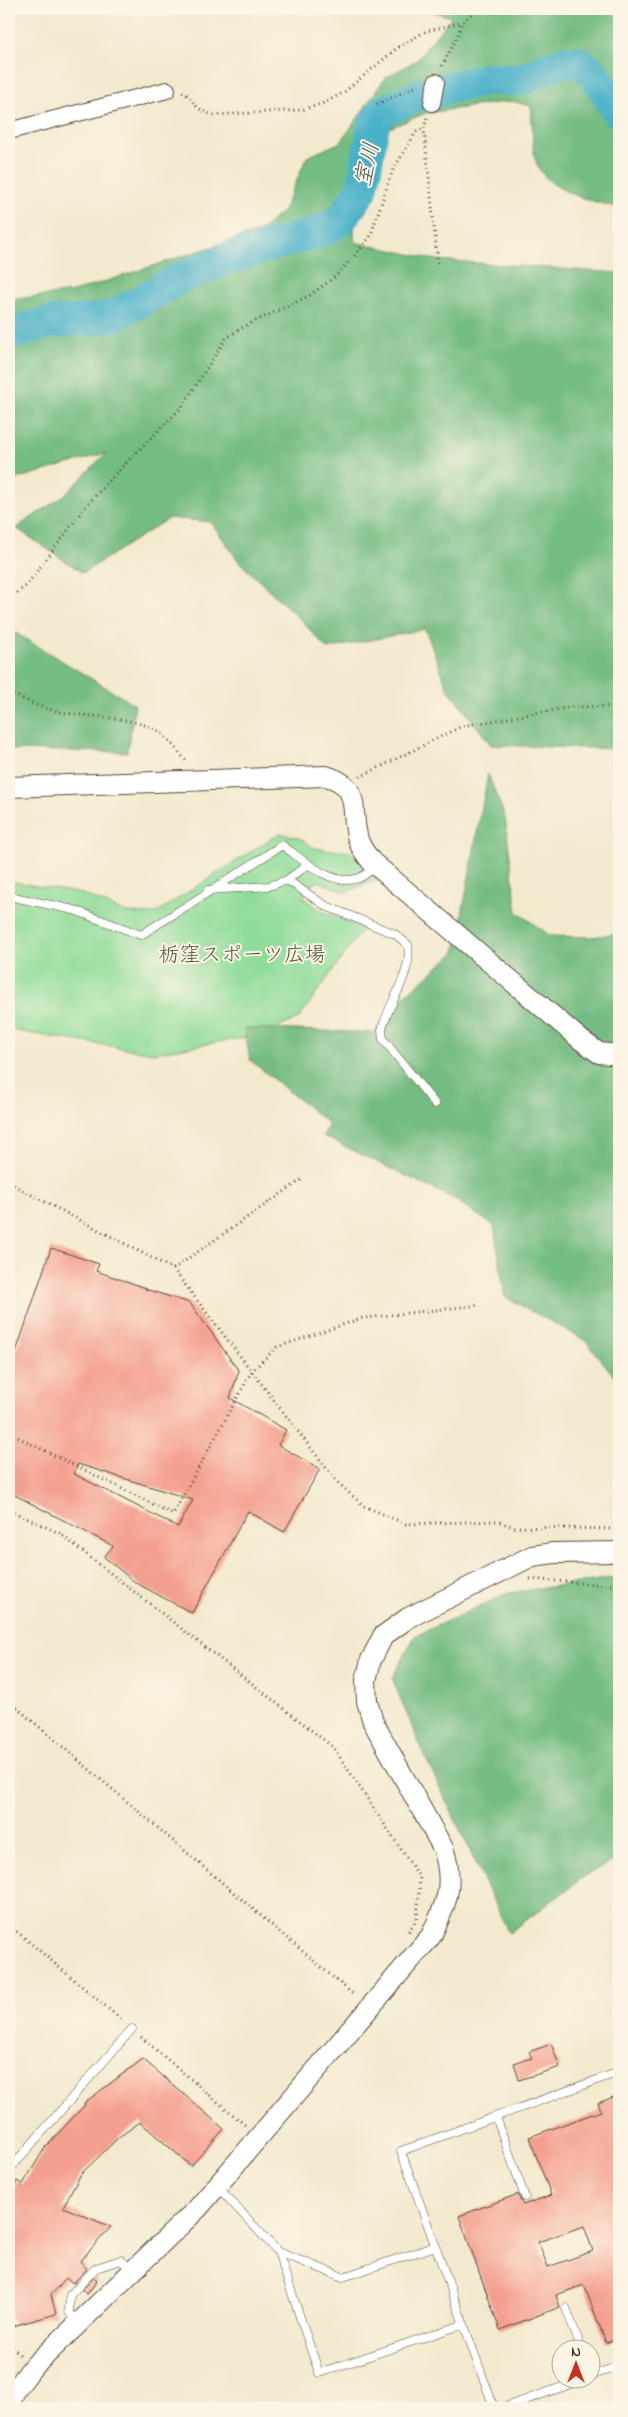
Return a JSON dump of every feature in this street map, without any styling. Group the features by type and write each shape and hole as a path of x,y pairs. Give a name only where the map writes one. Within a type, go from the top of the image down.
{"street":[{"path":"432,103 436,82"},
{"path":"9,131 167,90"},
{"path":"9,787 326,776 338,779 346,784 352,798 359,842 375,865 581,1040 599,1053 619,1055"},
{"path":"9,2407 14,2392 31,2369 198,2208 341,2044 370,2006 431,1936 442,1914 450,1889 449,1867 443,1848 377,1729 367,1701 366,1680 370,1660 384,1636 408,1618 532,1556 554,1553 619,1552"}],"lane":[{"path":"9,896 74,910 141,934 282,844 330,877 348,880 361,878 375,865"},
{"path":"208,890 269,886 287,880 309,864"},
{"path":"287,880 326,906 395,934 408,945 410,954 408,966 382,1030 384,1039 435,1104"},
{"path":"9,2170 132,2029"},
{"path":"494,2408 401,2151 619,2072"},
{"path":"496,2117 525,2197"},
{"path":"217,2186 278,2252 319,2373 464,2324"},
{"path":"278,2252 343,2277 436,2246"},
{"path":"78,2323 68,2312 70,2295 96,2268 121,2260 133,2271"},
{"path":"566,2308 578,2340"},
{"path":"600,2372 619,2366"},
{"path":"503,2408 554,2390"}],"path":[{"path":"167,90 179,90 187,94 195,107 202,112 214,116 302,110 324,103 343,93 397,48 424,32 462,22 478,9"},
{"path":"436,82 462,22"},
{"path":"377,104 406,89"},
{"path":"432,103 424,128 438,265"},
{"path":"9,599 26,586 56,544 110,480 182,407 226,338 245,326 310,296 336,276 356,254 370,237 392,172 416,132 424,128"},
{"path":"9,692 66,713 89,714 154,728 165,737 189,764 211,773 214,779"},
{"path":"346,784 462,726 571,707 619,706"},
{"path":"173,1269 304,1178"},
{"path":"9,1183 173,1269 337,1482 364,1506 406,1524 498,1521 513,1528 619,1530"},
{"path":"9,1433 173,1514 252,1371 277,1347 363,1318 480,1305"},
{"path":"9,1510 59,1533 333,1747 420,1878 417,1919 405,1935"},
{"path":"521,1578 619,1586"},
{"path":"9,1701 359,1999 370,2006"}],"green space":[{"path":"424,9 619,9 619,208 572,194 551,182 543,174 535,158 531,106 511,101 426,113 387,129 357,160 354,242 437,260 619,273 619,749 491,745 448,689 425,629 327,649 301,620 240,563 211,522 169,518 83,573 16,528 65,495 106,453 9,481 9,300 73,292 260,231 283,211 307,157 341,142 385,78 417,60 451,17"},
{"path":"9,629 135,705 127,752 9,750"},
{"path":"488,774 505,817 517,912 551,936 592,937 619,933 619,1382 585,1340 505,1297 494,1226 454,1199 323,1136 329,1124 250,1060 244,1028 375,1033 400,1000 455,952"},
{"name":"栃窪スポーツ広場","path":"280,833 302,839 314,848 350,852 380,879 345,892 318,881 311,885 303,897 322,911 363,928 298,1019 260,1035 154,1053 9,1030 9,881 83,894 126,913 154,914"},
{"path":"619,1577 619,1858 588,1874 509,1933 420,1746 392,1678 415,1636 508,1593"}],"building":[{"path":"51,1248 99,1264 96,1271 190,1303 239,1371 230,1398 286,1430 278,1445 320,1469 284,1532 248,1511 192,1613 136,1583 104,1557 113,1546 9,1492 9,1373","holes":["78,1464 193,1500 178,1527 74,1474"]},
{"path":"551,2044 560,2067 519,2080 514,2063 532,2058 529,2052"},
{"path":"143,2059 224,2129 191,2166 140,2122 119,2137 81,2174 63,2207 111,2227 80,2261 87,2269 73,2283 66,2278 51,2295 56,2314 13,2326 9,2309 9,2204 17,2181 23,2184 46,2146 85,2105 84,2103"},
{"path":"619,2095 619,2338 606,2343 584,2285 556,2295 560,2307 500,2330 459,2216 518,2194 523,2205 551,2195 529,2137 601,2111 598,2103","holes":["584,2226 593,2251 548,2267 538,2242"]},
{"path":"94,2278 97,2281 87,2294 82,2290"}],"waterway":[{"name":"室川","path":"9,334 52,322 94,320 116,315 184,276 229,258 325,230 340,221 362,190 374,123 384,110 423,94 487,79 522,80 548,67 565,62 579,62 594,74 619,113"}]}
